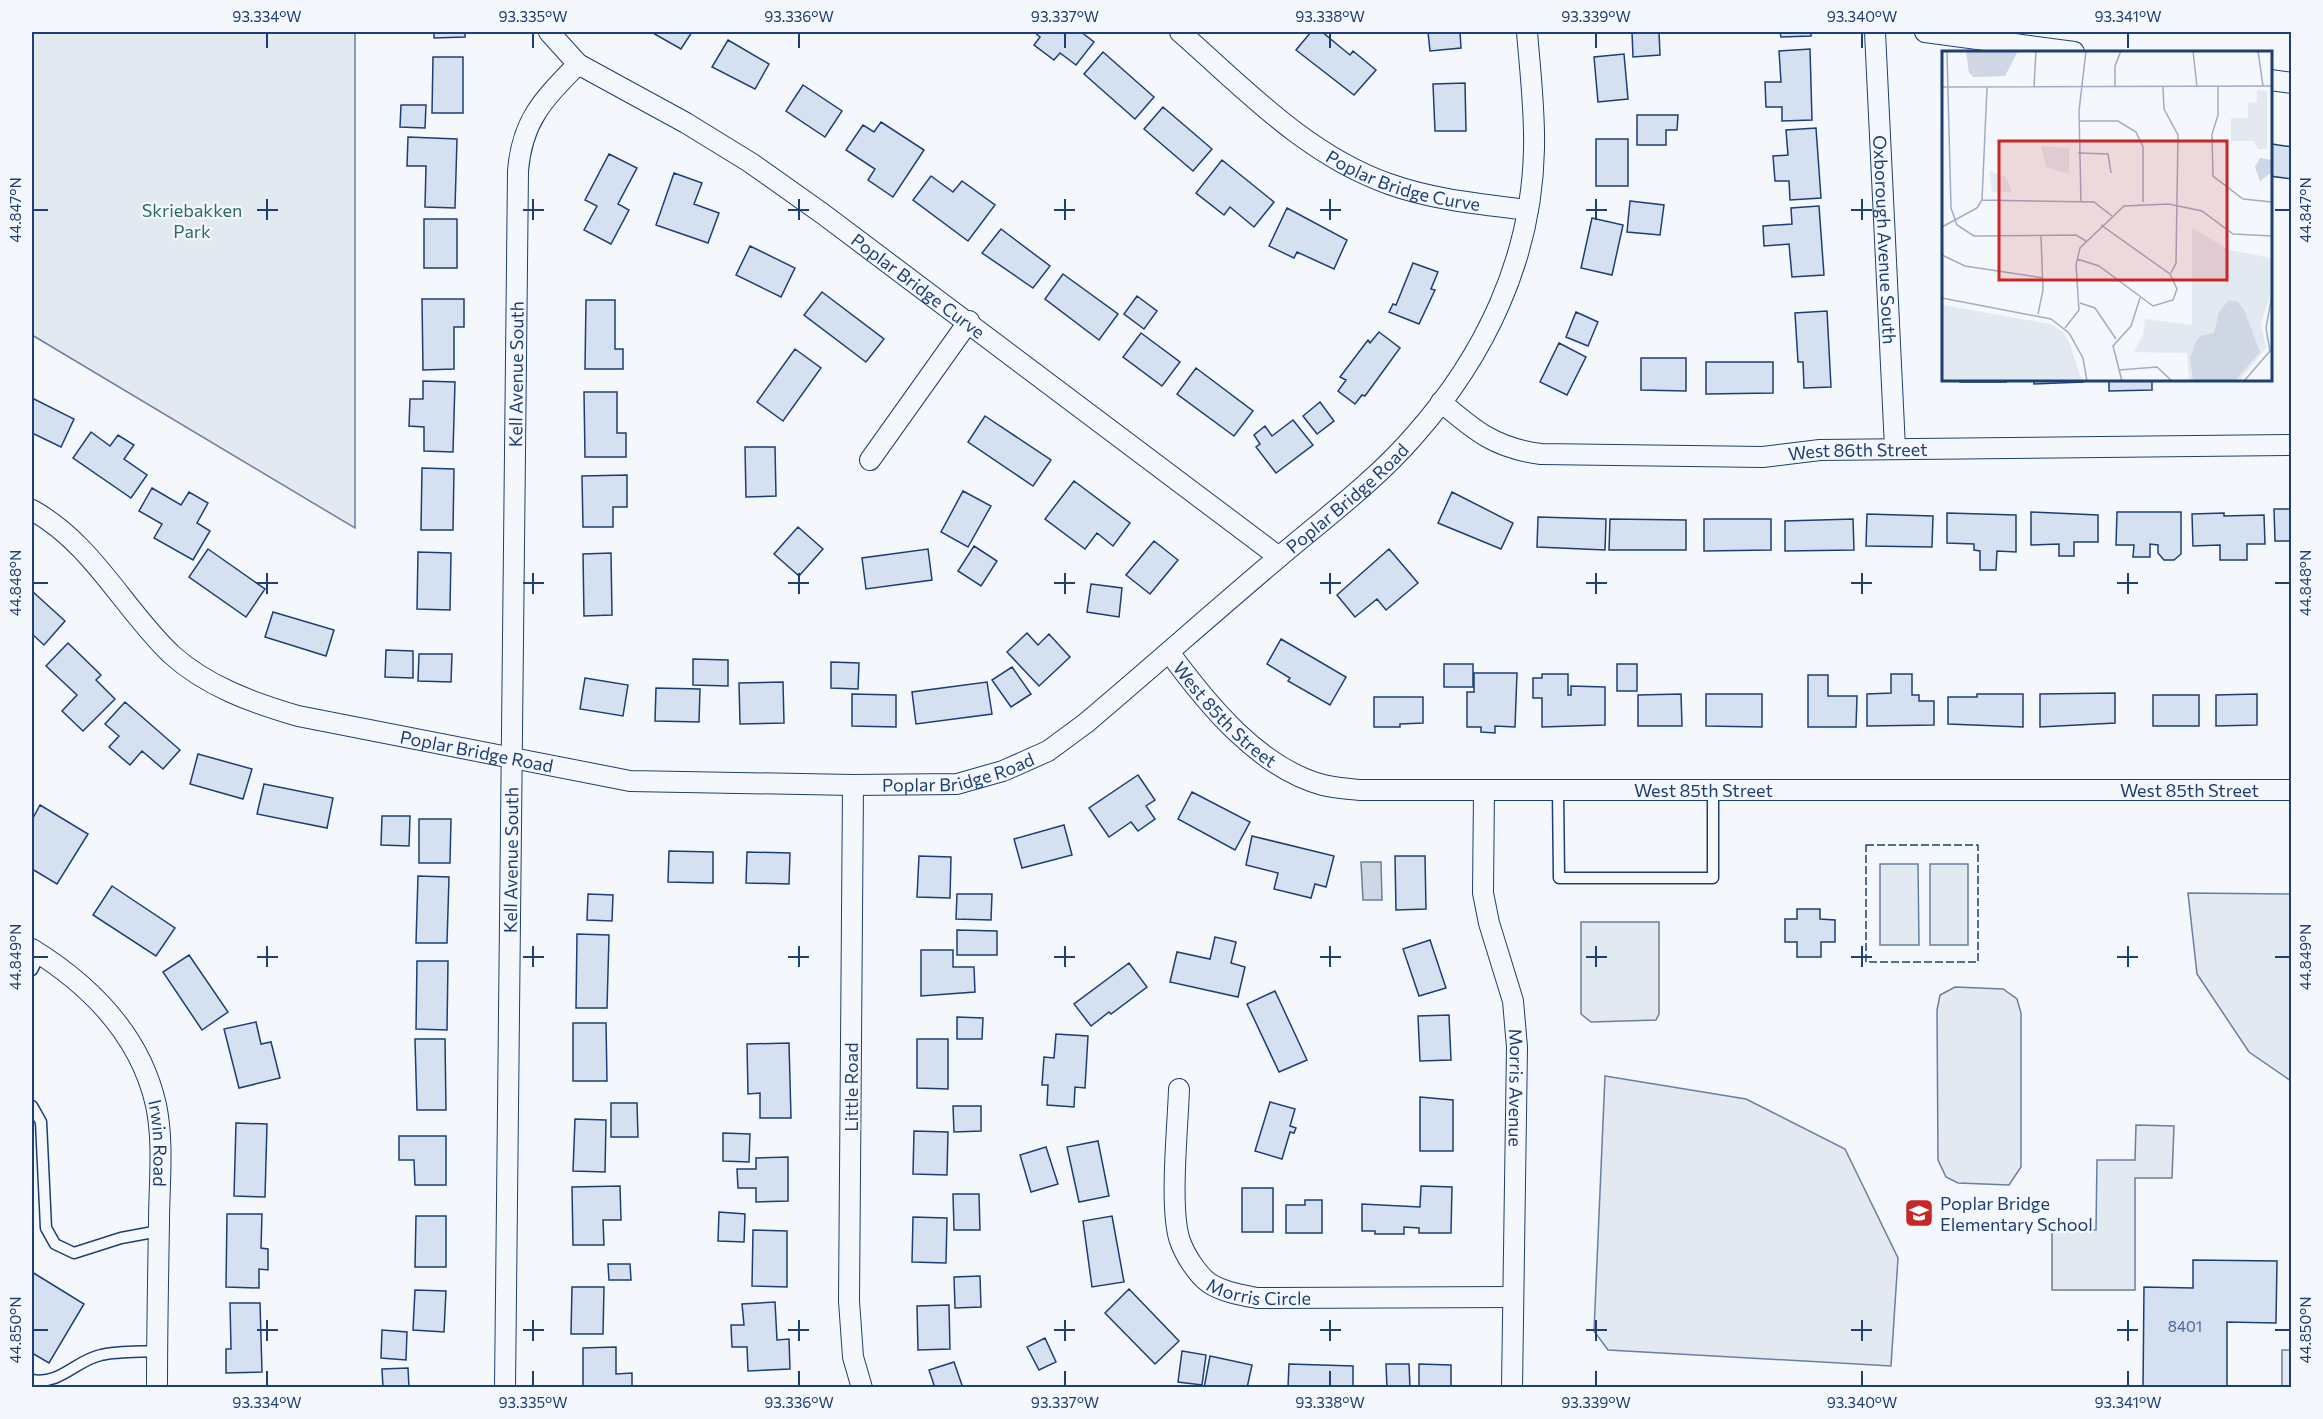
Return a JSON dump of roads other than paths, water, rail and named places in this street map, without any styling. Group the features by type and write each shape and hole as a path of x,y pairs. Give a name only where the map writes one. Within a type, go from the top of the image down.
{"street":[{"name":"Poplar Bridge Curve","path":"549,32 578,64 686,123 751,163 969,321 1279,557"},
{"name":"Poplar Bridge Curve","path":"1180,32 1307,142 1348,166 1388,184 1437,198 1528,210"},
{"name":"Poplar Bridge Road","path":"32,510 44,517 85,553 172,654 210,682 253,703 298,716 630,781 853,785 957,784 1003,771 1048,751 1086,723 1355,494 1414,437 1462,376 1493,323 1513,272 1528,210 1534,150 1527,32"},
{"name":"Oxborough Avenue South","path":"1875,32 1895,448"},
{"path":"1925,32 2067,51"},
{"name":"Kell Avenue South","path":"505,1388 520,146 530,120 545,98 578,64"},
{"path":"2272,80 2292,83"},
{"path":"870,460 969,321"},
{"name":"West 86th Street","path":"1441,402 1494,443 1516,451 1540,454 1763,457 1820,450 1895,448 2292,445"},
{"name":"West 85th Street","path":"1169,652 1185,674 1262,756 1292,773 1324,785 1360,790 2292,790"},
{"name":"Little Road","path":"853,785 849,1301 853,1357 862,1388"},
{"name":"Morris Avenue","path":"1484,790 1483,893 1489,922 1514,1001 1517,1047 1512,1388"},
{"name":"Irwin Road","path":"34,958 93,993 121,1026 142,1063 156,1105 160,1147 157,1388"},
{"name":"Morris Circle","path":"1179,1089 1176,1215 1180,1241 1192,1264 1209,1282 1233,1293 1257,1298 1513,1297"}],"lane":[{"path":"1558,790 1559,878 1713,878 1713,790"},
{"path":"32,1106 41,1122 46,1228 55,1244 74,1254 121,1238 159,1232"},
{"path":"32,1380 42,1382 60,1376 99,1355 157,1351"}],"place":[{"name":"Poplar Bridge Elementary School","path":"1919,1213"}],"park label":[{"name":"Skriebakken Park","path":"192,220"}]}
